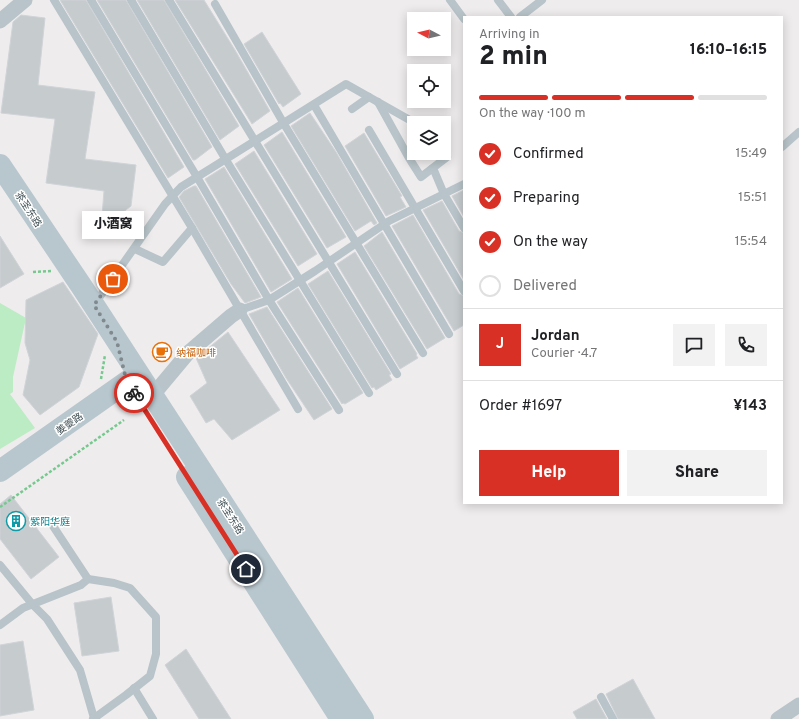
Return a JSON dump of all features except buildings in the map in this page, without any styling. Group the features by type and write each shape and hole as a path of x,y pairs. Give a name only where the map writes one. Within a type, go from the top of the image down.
{"main road":[{"name":"茶圣东路","path":"0,165 94,305 117,342 132,379 347,716"},
{"name":"茶圣东路","path":"0,190 38,244 58,253"},
{"name":"茶圣东路","path":"132,379 152,396 347,716"},
{"name":"姜夔路","path":"0,471 132,379"}],"street":[{"path":"0,21 25,0"},
{"path":"152,396 188,353 240,310"},
{"path":"778,719 799,705"}],"lane":[{"path":"54,0 173,196 298,409"},
{"path":"90,0 269,300 339,410"},
{"path":"131,0 226,160 369,393"},
{"path":"169,0 254,142 397,374"},
{"path":"450,0 463,18"},
{"path":"498,0 510,16"},
{"path":"521,16 542,0"},
{"path":"215,4 284,124 423,353"},
{"path":"94,305 135,249 165,204 182,187 346,84 407,119"},
{"path":"352,109 369,97"},
{"path":"377,102 421,177 443,160"},
{"path":"314,105 449,334"},
{"path":"369,130 463,289"},
{"path":"783,146 799,132"},
{"path":"433,168 444,194 463,226"},
{"path":"240,310 269,300 356,244 384,224 463,184"},
{"path":"135,249 163,262 192,228"},
{"path":"0,565 32,605 47,619 80,670 94,718 150,676 156,654 156,617 130,588 88,579 51,523"},
{"path":"0,624 23,608 81,585 88,579"},
{"path":"134,688 153,719"},
{"path":"601,697 613,719"}],"path":[{"path":"0,507 124,420"}],"green space":[{"path":"0,303 26,318 13,377 13,392 10,394 35,428 0,449"}],"way so far":[{"path":"113,279 94,305 117,342 127,383 134,393"}],"place":[{"name":"小酒窝","path":"113,279"},
{"name":"纳福咖啡","path":"162,352"},
{"name":"紫阳华庭","path":"16,521"}],"route":[{"path":"134,393 246,569"}]}
